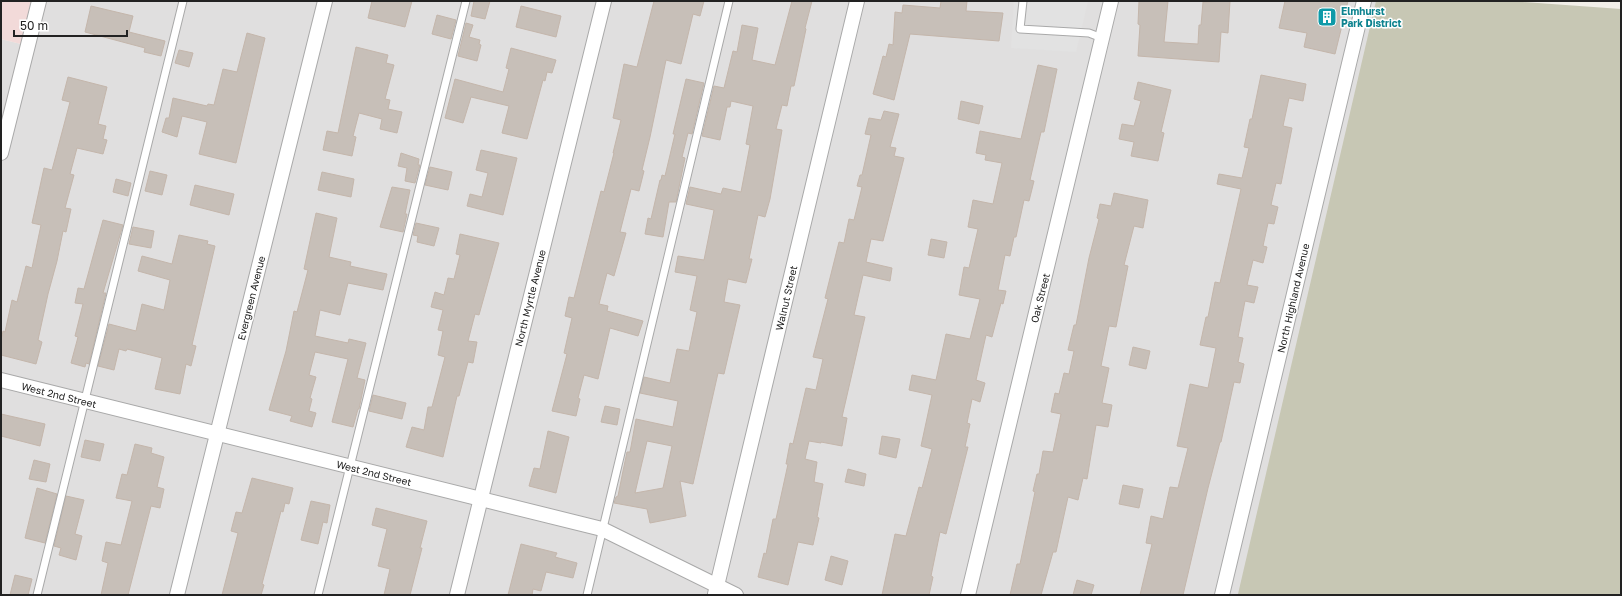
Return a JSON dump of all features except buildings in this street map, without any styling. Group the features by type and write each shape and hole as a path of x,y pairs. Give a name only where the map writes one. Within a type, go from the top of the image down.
{"street":[{"path":"1,153 39,1"},
{"name":"Evergreen Avenue","path":"177,595 325,1"},
{"name":"North Myrtle Avenue","path":"457,595 604,1"},
{"name":"Walnut Street","path":"716,590 857,1"},
{"name":"Oak Street","path":"968,595 1111,1"},
{"name":"North Highland Avenue","path":"1222,595 1364,1"},
{"name":"West 2nd Street","path":"1,380 602,529 716,590 736,595"}],"lane":[{"path":"37,595 183,1"},
{"path":"318,595 466,1"},
{"path":"586,595 729,1"},
{"path":"1023,1 1020,29 1089,33 1102,38"}],"shaded area":[{"path":"1,1 32,1 21,44 1,39"},
{"path":"32,1 1377,1 1239,594 1241,595 1,595 1,39 21,44"},
{"path":"1014,1 1088,1 1076,52 1011,48"},
{"path":"1376,1 1509,1 1621,9 1621,595 1238,594"}],"place":[{"name":"Elmhurst Park District","path":"1327,17"}]}
